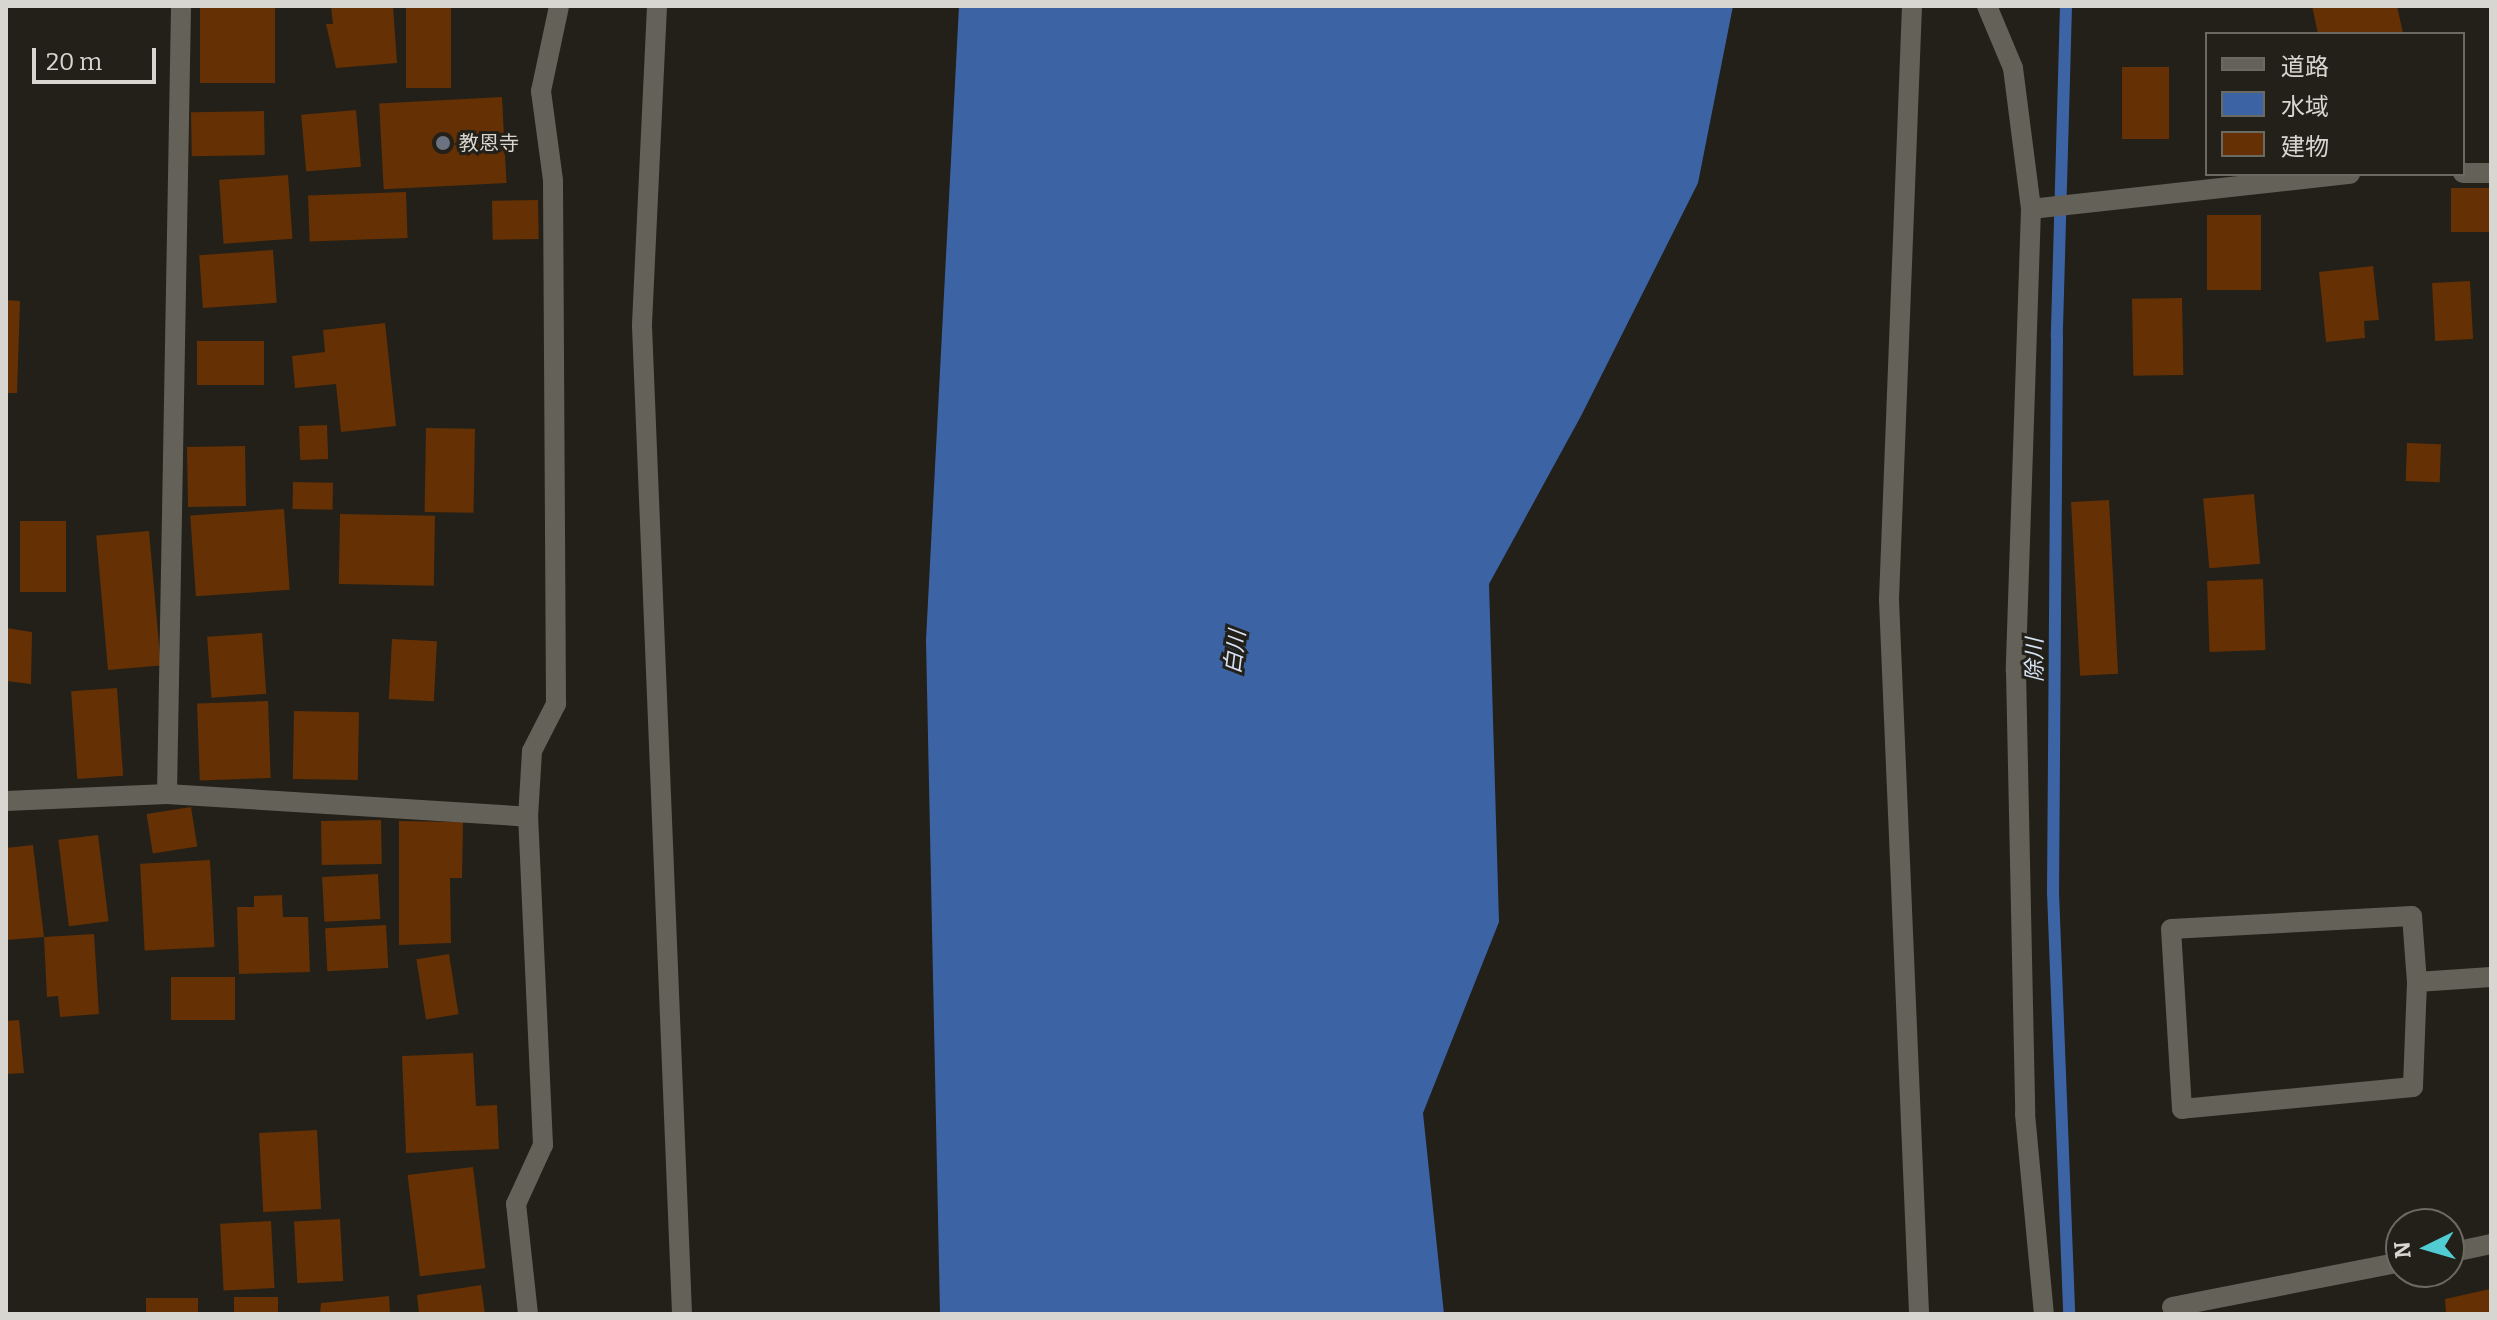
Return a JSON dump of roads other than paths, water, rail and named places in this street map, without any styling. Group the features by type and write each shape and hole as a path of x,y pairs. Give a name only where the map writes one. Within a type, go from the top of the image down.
{"street":[{"path":"167,794 181,6"},
{"path":"528,1314 516,1204 543,1145 528,817 532,751 556,704 553,180 541,91 559,6"},
{"path":"657,6 642,326 682,1314"},
{"path":"1912,6 1889,600 1919,1314"},
{"path":"1987,6 2013,68 2031,209 2016,671 2025,1114 2044,1314"},
{"path":"2465,173 2491,173"},
{"path":"2031,209 2332,176"},
{"path":"6,801 167,794 528,817"},
{"path":"2412,916 2417,982 2413,1087 2182,1109 2171,929 2412,916"},
{"path":"2417,982 2491,977"},
{"path":"2465,1250 2491,1244"},
{"path":"2172,1307 2385,1265"}],"water":[{"name":"白川","path":"959,6 1733,6 1698,183 1581,416 1489,584 1499,922 1423,1113 1444,1314 940,1314 926,640"}],"waterway":[{"name":"除川","path":"2066,6 2057,337 2053,892 2069,1314"}],"place":[{"name":"教恩寺","path":"443,143"}]}
